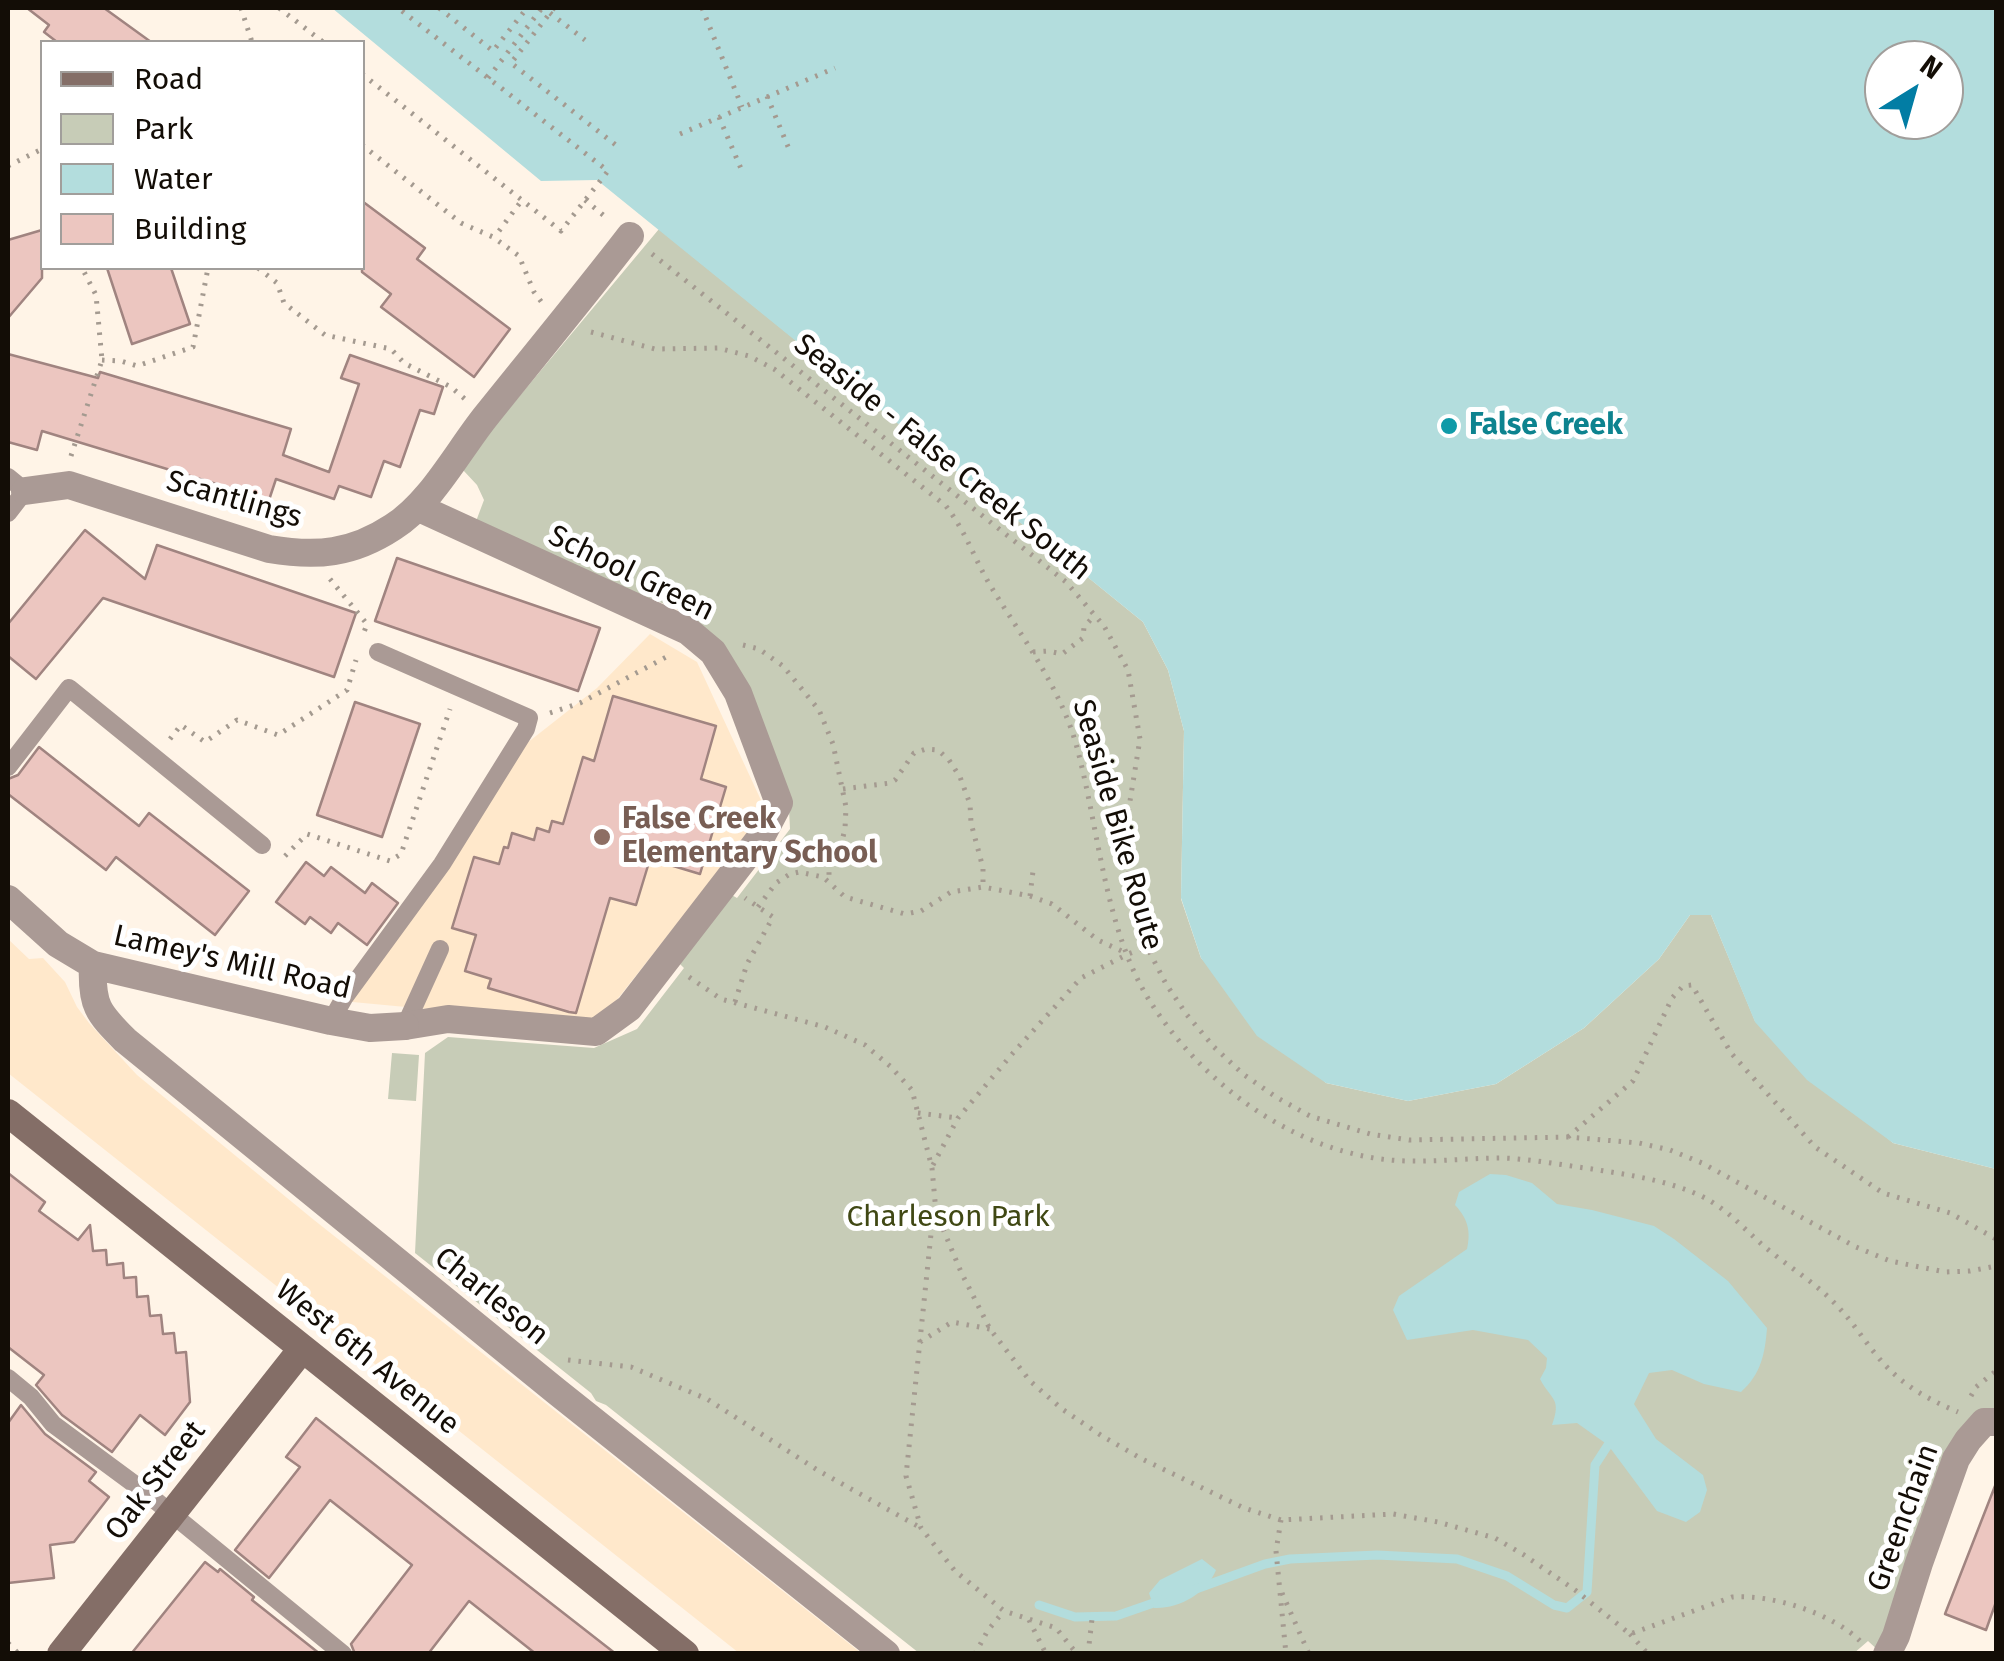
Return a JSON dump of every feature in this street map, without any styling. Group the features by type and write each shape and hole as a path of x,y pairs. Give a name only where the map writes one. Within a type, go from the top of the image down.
{"main road":[{"name":"West 6th Avenue","path":"8,1113 686,1654"},
{"name":"Oak Street","path":"61,1654 302,1349"}],"street":[{"name":"Scantlings","path":"16,484 69,485 269,549 315,555 340,552 370,541 417,508 630,236"},
{"name":"School Green","path":"405,1026 448,1019 596,1032 630,1008 761,837 778,803 738,693 714,652 688,631 417,508"},
{"name":"Lamey's Mill Road","path":"8,899 58,944 93,966 331,1021 370,1028 405,1026"},
{"name":"Charleson","path":"93,966 94,1002 106,1022 126,1040 886,1654"},
{"name":"Greenchain","path":"1875,1649 1896,1636 1956,1459 1983,1415"}],"lane":[{"path":"8,513 16,484"},
{"path":"331,1021 442,864 526,729 528,718 378,652"},
{"path":"8,767 69,688 262,845"},
{"path":"405,1026 440,949"},
{"path":"8,1378 54,1424 171,1513 342,1654"}],"path":[{"path":"241,8 251,40"},
{"path":"279,8 320,40"},
{"path":"365,76 560,230 608,171 398,8"},
{"path":"439,8 493,51 527,8"},
{"path":"488,78 542,8"},
{"path":"702,8 742,107"},
{"path":"584,40 552,10 511,63 621,149"},
{"path":"680,134 834,68"},
{"path":"767,96 789,149"},
{"path":"718,117 742,171"},
{"path":"365,147 461,224 494,237 519,256 534,292 546,309 564,322"},
{"path":"8,166 40,150"},
{"path":"498,230 522,200"},
{"name":"Seaside - False Creek South","path":"630,236 1066,582 1104,626 1128,670 1140,739 1125,832 1132,901 1147,947 1176,1000 1214,1047 1243,1074 1310,1116 1370,1134 1409,1140 1568,1137 1639,1143 1670,1150 1702,1163 1856,1248 1890,1261 1944,1272 1996,1266"},
{"path":"69,485 80,460 70,456 102,360 96,295 83,270"},
{"path":"102,360 137,366 193,347 208,270"},
{"path":"261,270 277,283 284,303 325,335 391,349 404,363 451,387 486,416"},
{"name":"Seaside Bike Route","path":"564,322 654,350 718,348 749,356 774,369 946,506 1057,694 1075,741 1110,900 1128,954 1149,999 1170,1030 1235,1096 1278,1125 1372,1158 1411,1162 1503,1158 1538,1161 1638,1176 1701,1196 1725,1210 1825,1294 1878,1358 1910,1388 1930,1400 1983,1415"},
{"path":"315,555 366,624 362,640"},
{"path":"1033,652 1062,654 1083,638 1084,627 1095,616"},
{"path":"552,712 580,703 700,641 730,642 759,649 783,666 819,710 833,744 846,807 846,830 829,865 829,881"},
{"path":"155,757 181,724 205,742 237,720 278,735 347,690 357,657"},
{"path":"262,845 282,859 307,834 390,861 400,854 458,687"},
{"path":"842,789 890,783 914,753 932,749 944,755 960,777 970,804 970,823 983,868 984,887"},
{"path":"806,861 829,865"},
{"path":"1030,896 1033,871"},
{"path":"758,907 776,883 790,874 810,873 829,881 845,898 905,914 921,911 951,892 984,887 1052,904 1098,940 1128,954"},
{"path":"725,884 772,917 747,964 734,1002"},
{"path":"932,1168 958,1118 1081,978 1147,947"},
{"path":"667,960 721,999 824,1027 865,1044 912,1090 932,1168 936,1212 961,1272 990,1329 1030,1380 1062,1408 1102,1436 1202,1489 1281,1520 1393,1514 1495,1538 1594,1604 1648,1654"},
{"path":"1568,1137 1633,1081 1672,998 1690,984 1730,1053 1815,1147 1883,1193 1950,1213 1996,1239"},
{"path":"918,1112 958,1118"},
{"path":"921,1528 906,1476 936,1212"},
{"path":"920,1342 952,1322 990,1329"},
{"path":"568,1360 631,1367 706,1398 819,1471 921,1528 955,1570 1004,1611 1056,1628 1077,1654"},
{"path":"1983,1415 1976,1387 1996,1371"},
{"path":"1281,1520 1276,1551 1286,1654"},
{"path":"1279,1586 1309,1654"},
{"path":"1630,1634 1746,1596 1828,1618 1875,1649"},
{"path":"974,1652 1004,1611"},
{"path":"1088,1654 1092,1619"},
{"path":"1029,1620 1046,1654"},
{"path":"8,1643 19,1654"}],"shaded area":[{"name":"False Creek Elementary School","path":"650,634 697,662 766,811 597,1025 342,1001 508,758 597,688"},
{"path":"8,939 29,959 43,958 65,982 89,1023 137,1075 861,1653 739,1653 8,1073"}],"green space":[{"name":"Charleson Park","path":"659,229 1143,622 1168,670 1184,731 1181,899 1201,958 1326,1083 1408,1101 1496,1084 1584,1028 1659,959 1690,915 1711,915 1755,1021 1893,1143 1996,1169 1996,1412 1980,1415 1881,1653 1868,1641 1853,1654 919,1653 596,1401 591,1393 415,1253 425,1053 448,1037 594,1048 637,1029 684,968 679,963 730,894 737,898 790,829 789,809 707,633 682,611 525,549 475,524 484,500 463,470 497,423"},
{"path":"392,1053 419,1055 416,1101 388,1099"}],"water":[{"name":"False Creek","path":"332,8 1996,8 1996,1169 1893,1143 1807,1080 1755,1022 1711,915 1690,915 1659,959 1584,1028 1496,1084 1408,1101 1326,1083 1257,1036 1201,958 1181,898 1184,731 1168,670 1143,622 597,180 541,181"},
{"path":"1490,1174 1532,1183 1557,1204 1654,1226 1728,1281 1767,1328 1761,1363 1741,1392 1704,1384 1672,1370 1649,1373 1634,1404 1656,1439 1703,1475 1707,1490 1700,1512 1686,1522 1657,1511 1608,1445 1577,1423 1552,1425 1554,1400 1540,1379 1547,1358 1528,1340 1473,1330 1407,1340 1393,1310 1399,1296 1467,1249 1467,1226 1455,1205 1459,1192"},
{"path":"1202,1559 1216,1570 1206,1586 1182,1602 1154,1608 1149,1593 1160,1580"}],"building":[{"path":"27,8 104,8 148,40 54,40 44,32 49,25"},
{"path":"365,203 425,248 417,259 510,329 474,377 381,307 391,294 362,272"},
{"path":"40,231 42,278 8,318 8,240"},
{"path":"108,270 172,270 190,324 132,344"},
{"path":"8,354 98,378 100,372 291,429 283,455 329,472 359,384 341,378 350,355 443,387 434,414 420,410 400,467 384,461 371,497 339,486 334,499 276,479 269,500 42,431 37,450 8,442"},
{"path":"85,530 145,579 157,545 356,613 334,677 103,598 36,679 8,656 8,624"},
{"path":"397,558 600,628 578,691 375,621"},
{"path":"613,696 716,726 701,779 726,787 700,874 650,859 636,905 610,898 576,1013 488,988 491,979 465,971 476,935 452,928 474,857 499,864 512,833 534,840 537,828 549,832 552,821 563,824 583,757 594,761"},
{"path":"355,702 420,724 382,837 317,815"},
{"path":"39,747 139,826 149,813 249,891 215,935 116,857 106,870 8,794 8,779 18,775"},
{"path":"306,862 324,876 331,867 365,893 372,883 398,903 367,945 338,923 331,933 310,917 305,924 276,902"},
{"path":"8,1173 45,1202 39,1211 78,1240 90,1225 93,1251 106,1250 107,1265 123,1263 124,1278 136,1277 137,1297 148,1296 150,1316 161,1315 163,1334 174,1333 176,1353 186,1352 190,1402 165,1435 140,1415 112,1452 62,1415 36,1385 44,1375 8,1347"},
{"path":"21,1405 45,1434 96,1472 89,1481 109,1497 74,1542 50,1545 54,1578 8,1583 8,1423"},
{"path":"316,1418 616,1654 536,1654 469,1601 428,1654 355,1654 351,1644 412,1565 330,1500 269,1578 235,1550 300,1467 286,1457"},
{"path":"1995,1486 1996,1602 1986,1630 1945,1614"},
{"path":"205,1562 218,1572 220,1569 320,1654 131,1654"}],"waterway":[{"path":"1196,1589 1290,1559 1377,1555 1457,1559 1507,1576 1554,1605 1567,1608 1587,1592 1595,1465 1608,1445"},
{"path":"1039,1605 1075,1617 1116,1616 1162,1600"}],"place":[{"name":"False Creek","path":"1449,426"},
{"name":"False Creek Elementary School","path":"602,837"}]}
